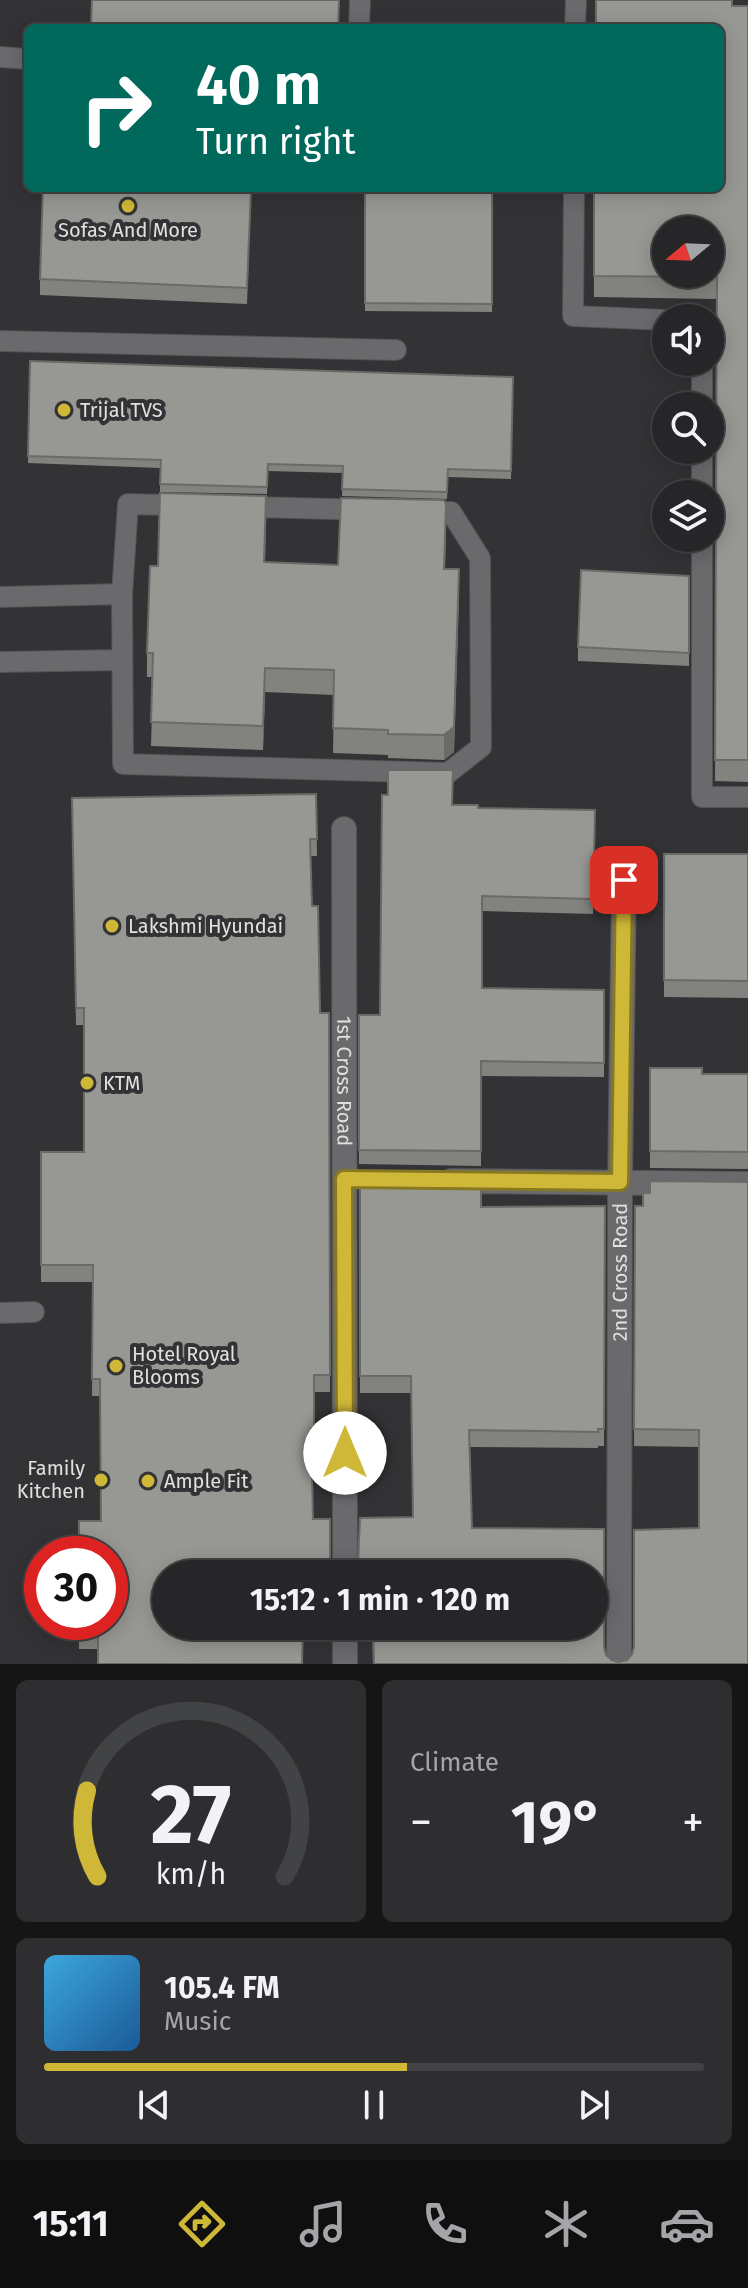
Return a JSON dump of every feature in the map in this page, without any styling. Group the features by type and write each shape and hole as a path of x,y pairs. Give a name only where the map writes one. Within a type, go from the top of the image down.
{"street":[{"name":"1st Cross Road","path":"344,829 352,1180 345,1560"},
{"name":"2nd Cross Road","path":"619,1664 624,880"},
{"path":"421,1180 748,1184"},
{"path":"345,1640 345,1664"}],"lane":[{"path":"359,24 360,0"},
{"path":"575,24 576,0"},
{"path":"0,57 24,59"},
{"path":"574,192 573,316 652,319"},
{"path":"0,341 396,350"},
{"path":"128,504 451,512 480,558 481,747 448,773 123,764 122,660 122,594 128,504"},
{"path":"702,552 702,797 748,797"},
{"path":"0,597 122,594"},
{"path":"0,662 122,660"},
{"path":"0,1313 34,1312"}],"building":[{"path":"92,0 339,0 338,24 91,24"},
{"path":"596,0 732,0 732,6 748,6 748,760 715,760 716,552 724,552 724,480 716,480 716,464 724,464 724,392 717,392 717,376 724,376 724,304 717,304 717,288 724,288 724,216 652,216 652,276 594,276 594,192 724,192 724,24 596,24"},
{"path":"43,192 251,192 247,288 40,279"},
{"path":"365,192 492,192 492,304 365,303"},
{"path":"30,361 513,377 511,471 448,469 447,492 342,489 343,466 268,464 267,487 160,484 161,460 28,456"},
{"path":"160,493 266,496 264,562 338,565 341,498 444,500 444,569 459,569 454,727 444,735 388,734 388,730 333,728 334,670 265,668 263,726 151,722 153,653 147,653 150,566 158,566"},
{"path":"581,570 689,576 689,653 578,647"},
{"path":"388,770 453,770 452,805 595,810 593,899 482,896 482,988 604,990 604,1063 481,1061 481,1151 359,1150 359,1015 380,1015 382,795 388,795"},
{"path":"316,794 317,839 310,839 312,906 318,906 320,1013 329,1013 330,1375 314,1375 314,1429 311,1429 313,1519 330,1519 331,1560 152,1560 152,1640 303,1640 302,1664 98,1664 98,1640 128,1640 128,1536 79,1536 79,1521 101,1521 100,1379 92,1379 93,1265 41,1265 41,1152 84,1152 84,1008 76,1008 72,798"},
{"path":"664,854 748,854 748,981 664,980"},
{"path":"650,1068 702,1068 702,1074 748,1074 748,1152 650,1151"},
{"path":"360,1177 481,1179 481,1207 605,1206 604,1429 598,1429 598,1432 469,1430 472,1528 604,1529 604,1560 358,1560 360,1518 413,1517 411,1376 360,1376"},
{"path":"650,1181 748,1182 748,1664 374,1664 373,1640 604,1640 606,1655 612,1660 627,1660 632,1654 634,1530 699,1528 699,1430 634,1429 635,1206 643,1206 643,1193 650,1193"}],"place":[{"name":"Sofas And More","path":"128,206"},
{"name":"Trijal TVS","path":"64,410"},
{"name":"Lakshmi Hyundai","path":"112,926"},
{"name":"KTM","path":"87,1083"},
{"name":"Hotel Royal Blooms","path":"116,1366"},
{"name":"Family Kitchen","path":"101,1480"},
{"name":"Ample Fit","path":"148,1481"}],"route":[{"path":"345,1453 344,1179 620,1182 624,880"}]}
